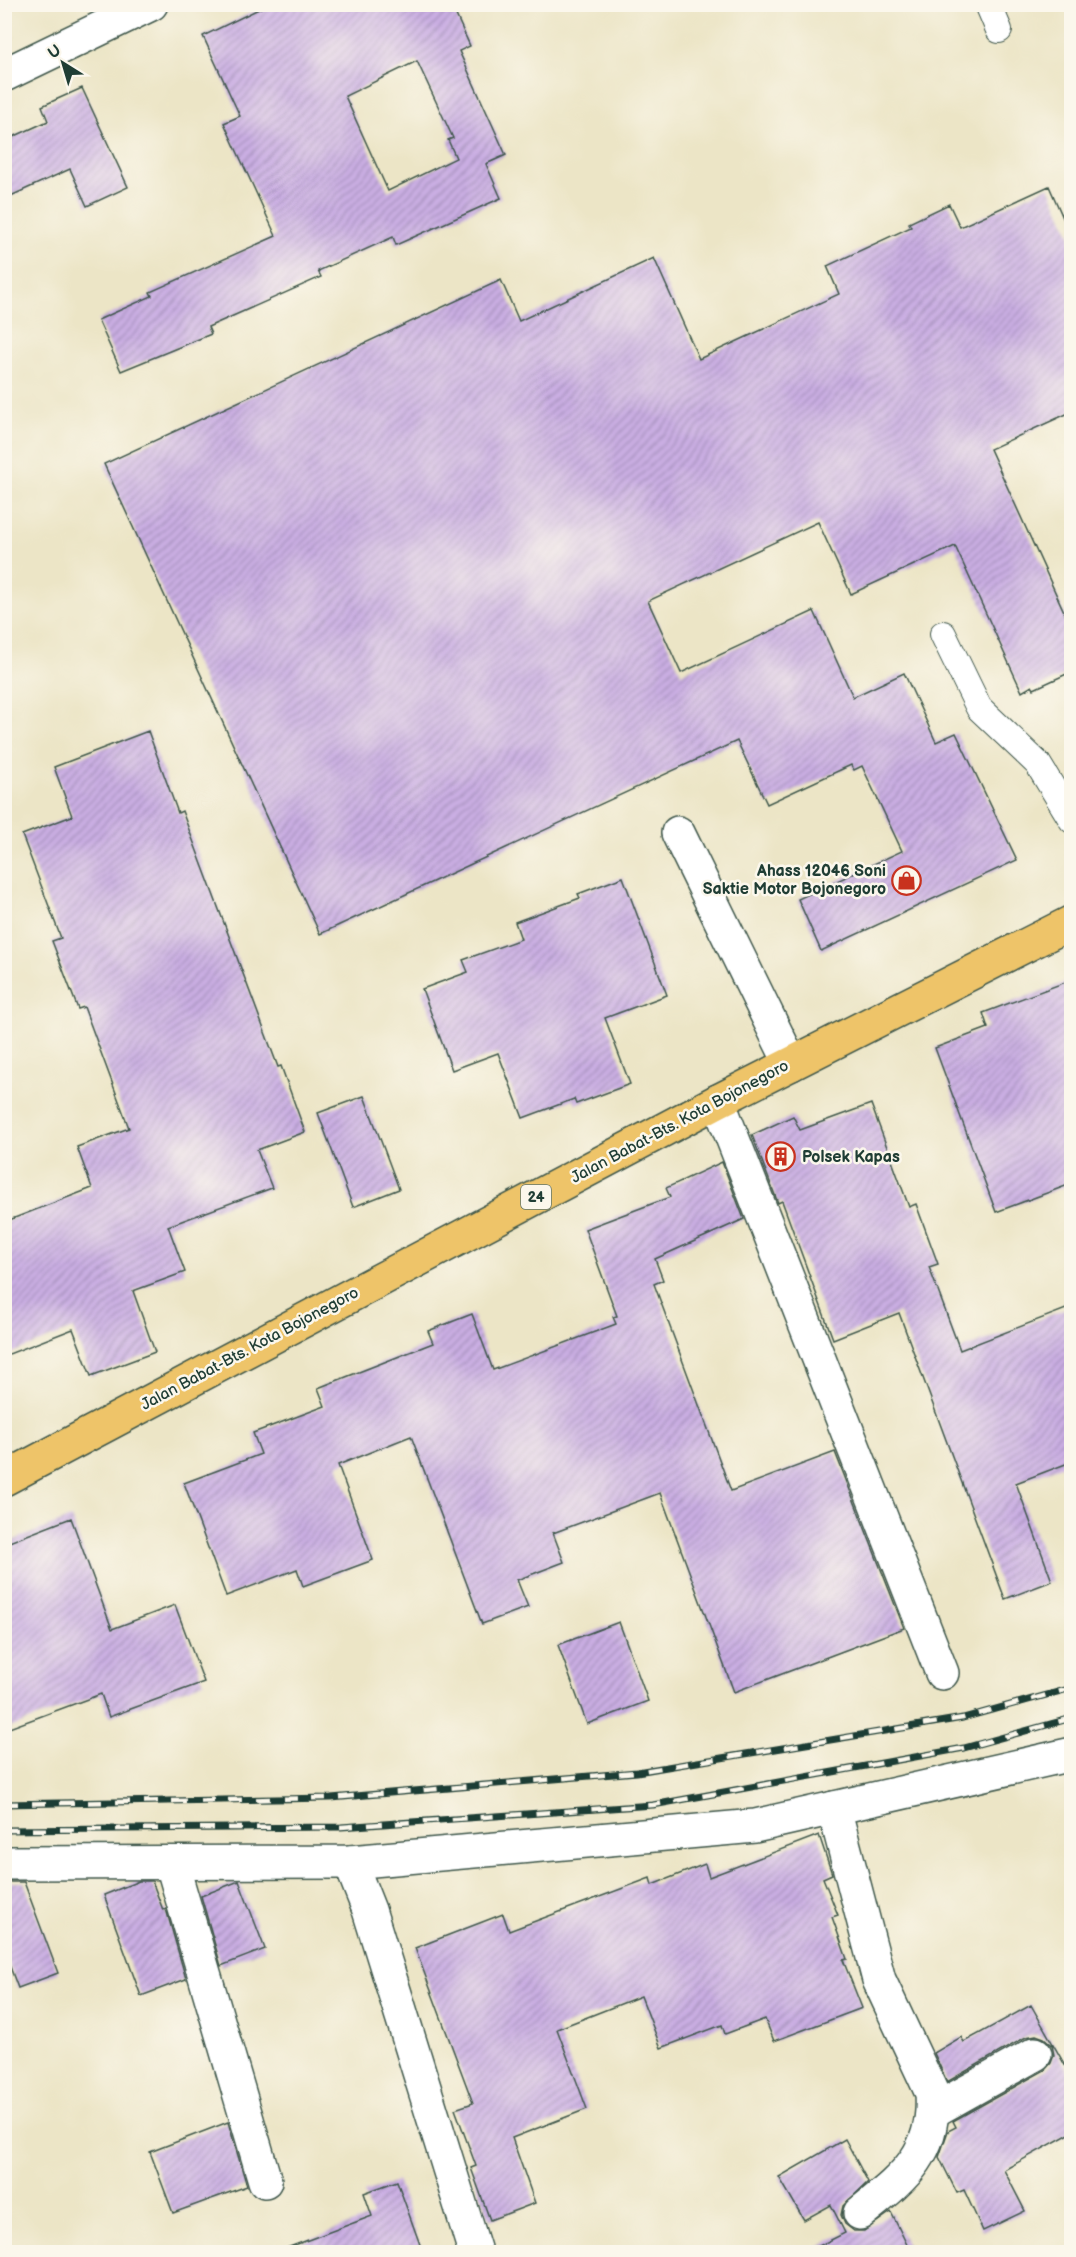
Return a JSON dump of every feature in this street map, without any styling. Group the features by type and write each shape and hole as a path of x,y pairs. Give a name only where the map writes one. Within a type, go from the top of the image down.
{"highway":[{"name":"Jalan Babat-Bts. Kota Bojonegoro","path":"4,1479 718,1101 1071,922"}],"street":[{"path":"4,75 151,4"},
{"path":"678,833 791,1064"},
{"path":"718,1101 942,1673"},
{"path":"4,1863 350,1862 754,1826 1071,1754"},
{"path":"834,1809 879,1980 932,2093 933,2111 927,2142 919,2158 894,2185 860,2213"},
{"path":"350,1862 369,1910 475,2253"},
{"path":"172,1864 265,2181"},
{"path":"933,2111 1035,2054"}],"lane":[{"path":"988,4 999,30"},
{"path":"943,634 979,708 1038,764 1071,820"}],"building":[{"path":"269,4 451,4 470,46 459,51 506,155 486,164 501,198 396,245 393,237 318,271 321,277 208,327 211,334 121,371 98,320 152,296 150,292 276,236 224,123 240,116 203,36","holes":["417,61 453,138 448,140 456,158 388,191 345,96"]},
{"path":"82,88 128,187 87,206 70,169 4,199 4,141 48,121 42,106"},
{"path":"1049,186 1071,236 1071,412 990,449 1071,627 1071,672 1022,692 955,546 851,594 818,522 648,601 681,673 814,611 853,697 904,673 936,742 956,733 1017,860 821,951 798,899 902,851 862,766 854,770 851,765 767,804 737,741 320,934 104,464 501,280 519,321 654,258 699,359 839,294 827,266 911,227 909,223 949,204 960,227"},
{"path":"148,731 178,813 182,811 278,1067 281,1066 305,1132 257,1150 272,1188 168,1226 185,1272 133,1291 155,1352 91,1376 73,1329 4,1356 4,1222 92,1188 77,1147 129,1128 84,1007 78,1009 52,941 61,938 22,835 72,816 54,767"},
{"path":"623,877 667,995 605,1018 630,1084 576,1104 574,1099 523,1118 498,1053 452,1070 422,989 468,972 463,960 521,939 515,922 580,898 578,894"},
{"path":"1071,980 1071,1184 996,1212 935,1048 988,1028 983,1013"},
{"path":"364,1096 399,1189 353,1207 318,1113"},
{"path":"871,1104 909,1207 916,1204 938,1264 929,1267 960,1350 1071,1307 1071,1462 1016,1483 1052,1581 1005,1599 899,1313 833,1339 782,1201 778,1203 752,1135 793,1116 800,1130"},
{"path":"722,1162 744,1219 655,1259 663,1280 654,1284 731,1491 835,1452 904,1628 734,1692 660,1493 553,1533 564,1562 517,1580 528,1607 482,1624 411,1436 338,1465 373,1560 303,1586 297,1569 226,1596 184,1483 261,1454 253,1433 325,1406 318,1388 433,1343 428,1331 472,1314 493,1370 616,1324 613,1317 617,1316 585,1229 670,1197 666,1188"},
{"path":"71,1518 112,1629 175,1605 204,1682 109,1717 101,1694 4,1730 4,1544"},
{"path":"619,1622 648,1701 587,1724 558,1645"},
{"path":"819,1835 832,1874 823,1878 838,1915 832,1917 847,1959 843,1960 862,2008 774,2041 765,2019 725,2034 722,2025 661,2048 641,1996 557,2029 587,2109 512,2138 535,2203 490,2220 471,2168 476,2166 455,2109 473,2103 415,1948 503,1914 509,1931 650,1878 652,1885 705,1864 709,1877"},
{"path":"139,1881 152,1881 163,1910 166,1909 186,1979 141,1996 104,1895"},
{"path":"239,1881 265,1949 221,1966 201,1896"},
{"path":"4,1882 24,1882 58,1973 18,1988 4,1951"},
{"path":"1031,2005 1071,2076 1071,2133 1004,2170 1025,2211 983,2231 964,2190 957,2193 939,2157 948,2131 956,2127 953,2121 1045,2070 1054,2055 1052,2045 1036,2035 1026,2037 947,2082 934,2053 961,2037 964,2042"},
{"path":"228,2122 247,2186 173,2213 150,2152"},
{"path":"845,2139 868,2182 843,2206 841,2215 845,2224 854,2231 864,2231 891,2212 911,2253 805,2253 845,2233 831,2205 804,2220 779,2177"},
{"path":"397,2181 423,2253 285,2253 284,2249 372,2216 364,2193"}],"railway":[{"path":"4,1804 331,1798 637,1772 963,1718 1072,1688"},
{"path":"4,1830 341,1827 653,1805 964,1748 1072,1718"}],"place":[{"name":"Ahass 12046 Soni Saktie Motor Bojonegoro","path":"907,880"},
{"name":"Polsek Kapas","path":"781,1157"}]}
